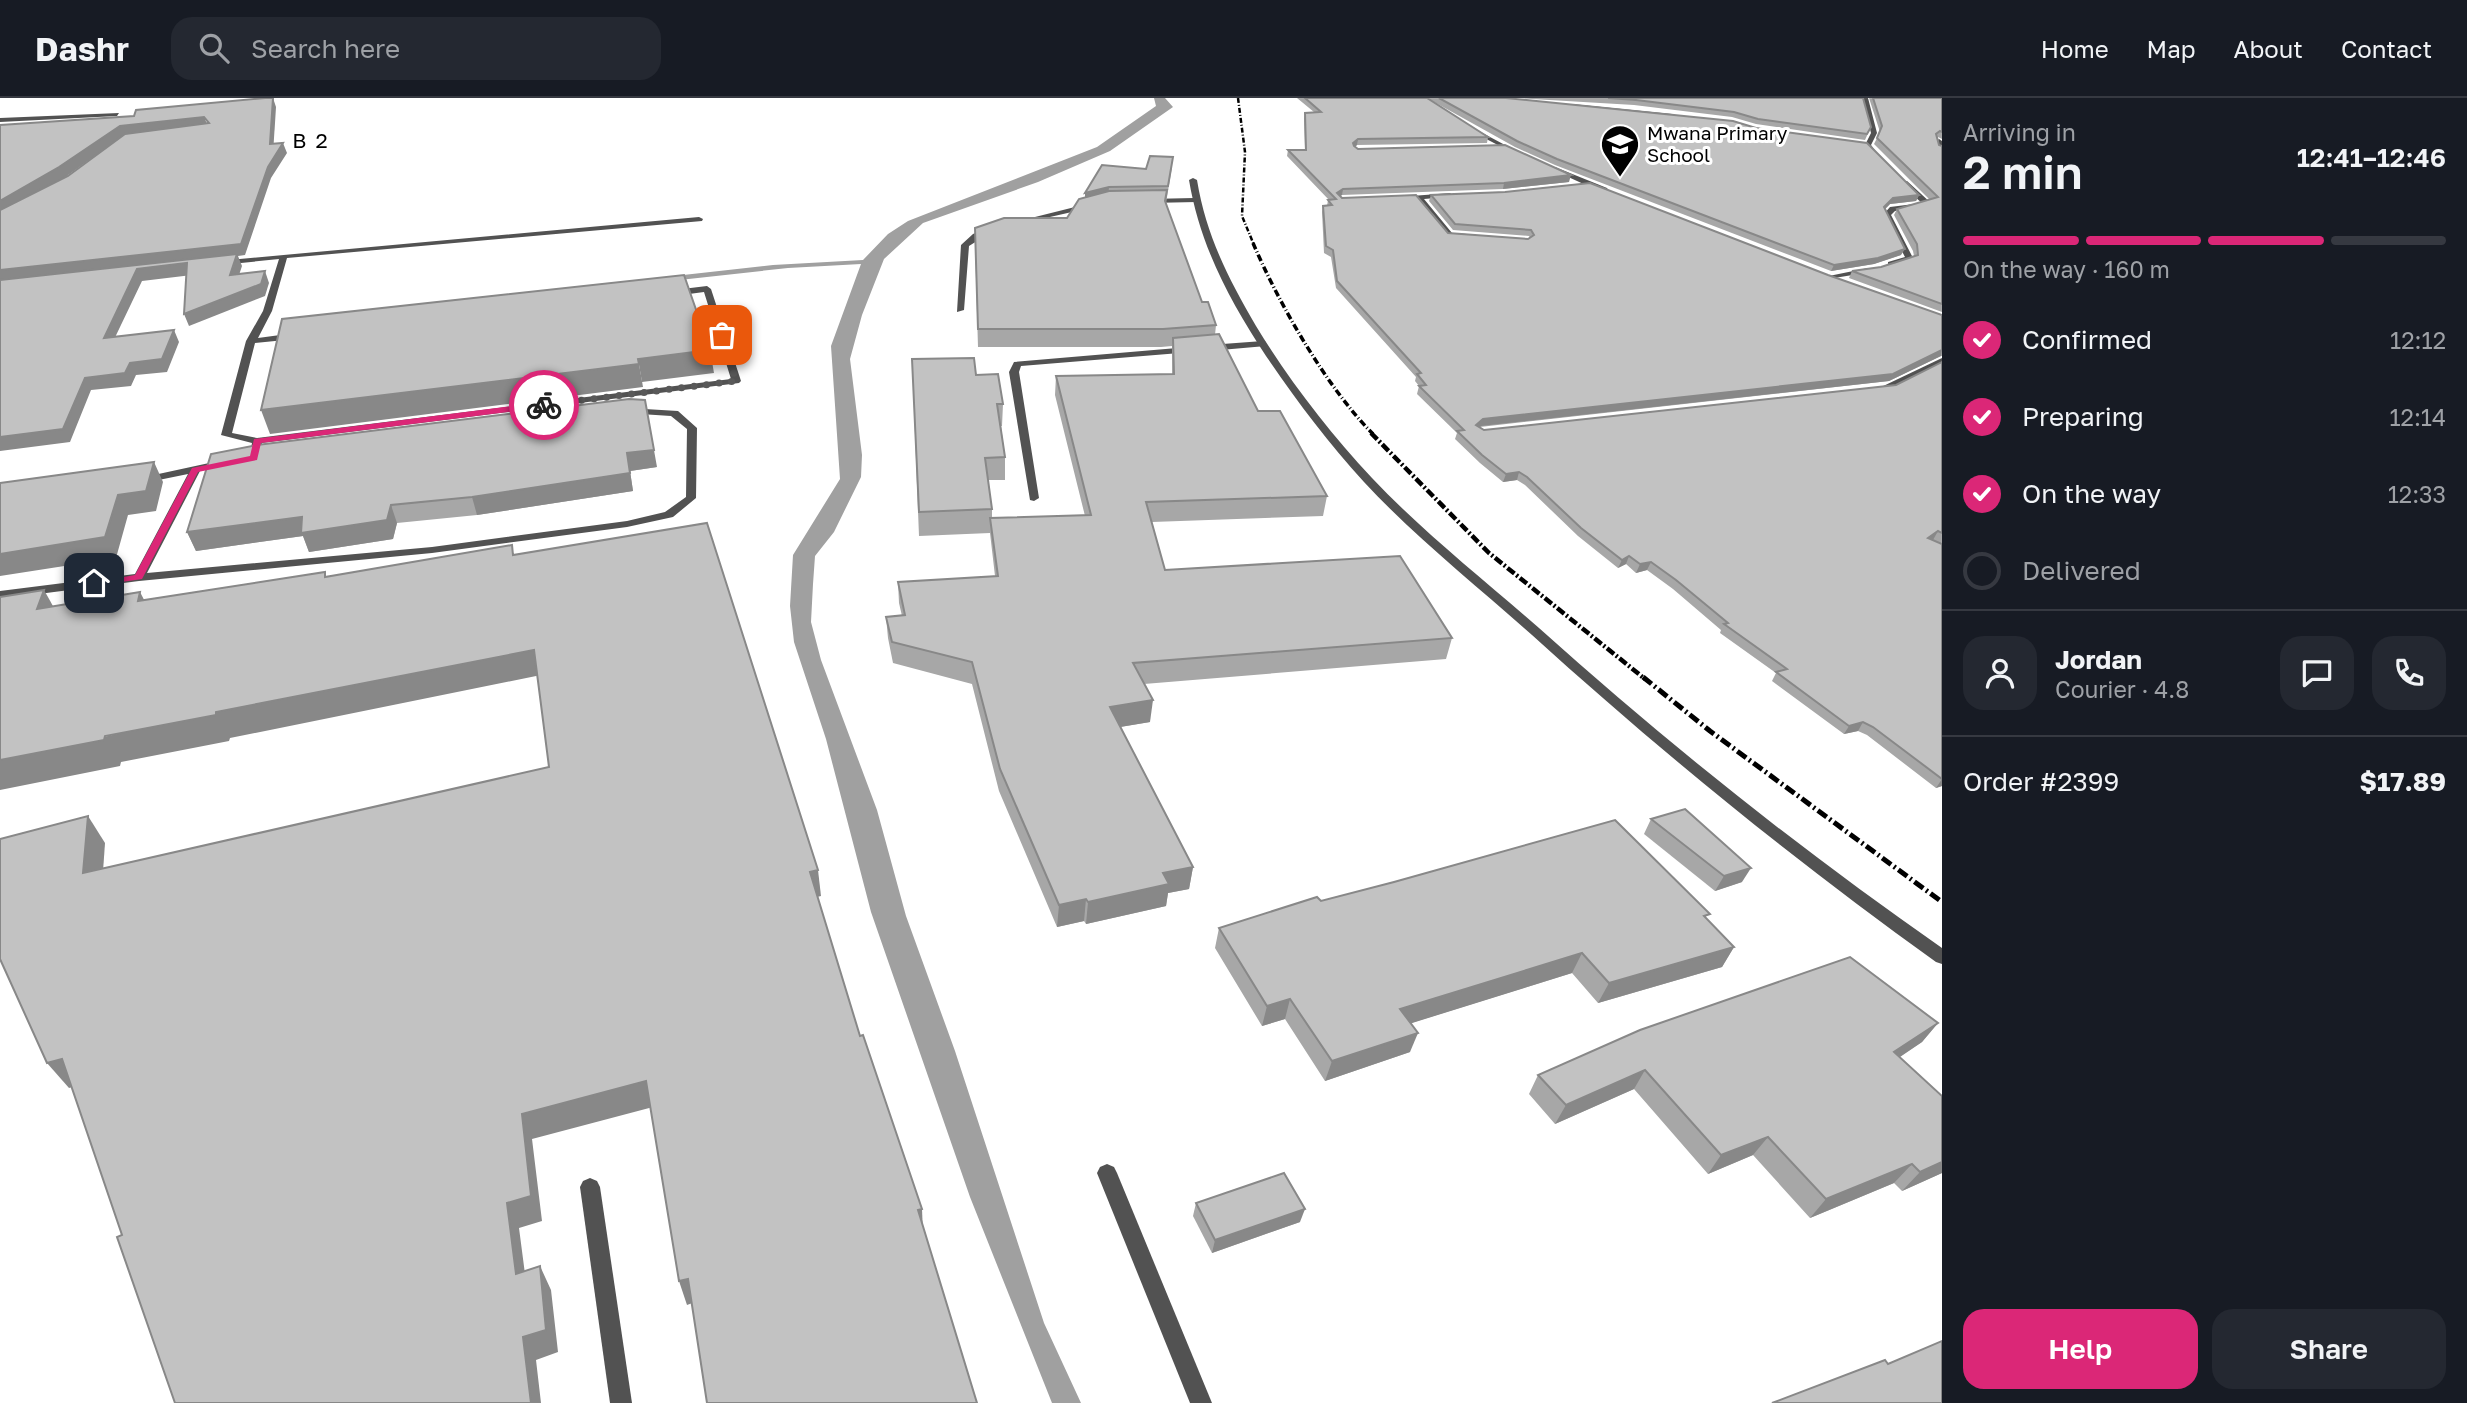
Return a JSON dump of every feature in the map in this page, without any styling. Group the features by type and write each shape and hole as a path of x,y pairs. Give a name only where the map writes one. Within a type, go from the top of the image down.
{"street":[{"path":"1865,98 1874,133 1868,145"},
{"path":"1566,105 1681,117"},
{"path":"0,120 117,114"},
{"path":"1462,124 1523,155"},
{"path":"1939,141 1942,150"},
{"path":"1858,144 1868,145 1884,162"},
{"path":"1491,147 1504,147"},
{"path":"1548,166 1615,194"},
{"path":"1193,180 1194,200 1203,231 1263,344 1334,441 1370,482 1600,691 1857,898 1942,957"},
{"path":"1829,277 1877,269 1909,258 1902,243 1890,228 1886,215 1893,209 1928,204 1901,180"},
{"path":"1565,187 1589,184"},
{"path":"1393,199 1457,195"},
{"path":"1418,197 1450,235 1475,237"},
{"path":"1140,201 1194,200"},
{"path":"1012,224 1095,204"},
{"path":"207,264 699,219"},
{"path":"960,310 965,245 976,236 1001,227"},
{"path":"284,256 263,321 251,341 226,435 257,441 736,381 708,289 666,294"},
{"path":"1816,272 1854,286"},
{"path":"251,341 306,335"},
{"path":"1034,498 1014,372 1017,364 1032,360 1263,344"},
{"path":"1867,392 1892,387 1942,361"},
{"path":"0,595 139,577 432,550 627,524 668,515 691,498 692,428 674,413 619,412"},
{"path":"244,460 257,441"},
{"path":"125,482 267,456"},
{"path":"139,577 195,470"},
{"path":"1107,1173 1201,1403"},
{"path":"590,1187 621,1403"}],"shaded area":[{"path":"1154,98 1165,98 1173,107 1110,151 1038,182 923,223 884,259 862,315 850,359 862,455 861,477 834,532 815,556 811,622 821,660 877,810 906,916 955,1051 1044,1323 1081,1403 1052,1403 970,1197 871,912 826,739 794,642 790,606 793,555 840,479 831,346 861,264 788,268 280,324 286,319 773,265 863,260 888,234 908,221 1097,147 1156,106"}],"building":[{"path":"273,98 270,144 283,143 268,167 241,244 0,270 0,210 68,176 125,134 209,123 204,117 120,126 59,167 0,201 0,125 134,116 136,110"},
{"path":"1305,98 1427,98 1488,137 1358,139 1353,143 1358,149 1505,145 1571,175 1504,183 1343,189 1337,193 1342,198 1416,195 1448,233 1528,239 1534,235 1531,230 1455,224 1431,195 1505,192 1590,183 1828,275 1942,315 1942,350 1893,374 1483,419 1476,425 1484,430 1896,385 1942,362 1942,533 1938,531 1928,538 1942,544 1942,779 1873,727 1863,722 1849,726 1776,672 1787,669 1724,624 1728,623 1676,580 1651,562 1640,564 1629,556 1622,560 1581,528 1527,477 1519,472 1506,474 1457,431 1464,430 1419,386 1426,385 1417,374 1421,373 1337,281 1333,250 1326,246 1323,206 1332,205 1328,200 1336,199 1288,150 1306,150 1305,113 1321,112"},
{"path":"1439,98 1506,98 1733,121 1756,128 1867,143 1919,195 1893,198 1884,207 1905,249 1878,258 1834,265 1557,159 1517,141"},
{"path":"1608,98 1863,98 1871,127 1867,134 1758,119 1734,112"},
{"path":"1873,98 1942,98 1942,132 1936,134 1939,145 1942,146 1942,304 1852,271 1881,267 1918,255 1917,244 1897,209 1938,197 1877,138 1882,126"},
{"path":"1150,156 1173,157 1168,186 1109,187 1085,193 1102,165 1146,169"},
{"path":"1167,190 1165,201 1202,302 1208,302 1216,325 1163,329 978,329 975,228 1004,218 1067,218 1079,199 1109,191"},
{"path":"237,254 230,275 265,271 261,284 184,314 187,263 137,269 104,338 174,330 162,359 130,363 125,373 85,378 63,429 0,437 0,280"},
{"path":"684,275 710,350 638,359 639,364 261,410 282,319"},
{"path":"1219,334 1258,411 1280,411 1327,496 1146,502 1165,570 1400,556 1452,638 1133,663 1153,700 1110,707 1193,867 1163,873 1169,884 1088,902 1086,899 1059,905 1000,769 972,662 892,642 886,617 905,615 898,582 998,576 990,518 1091,515 1056,376 1174,374 1173,338"},
{"path":"974,358 976,375 998,374 1003,404 997,404 1005,457 985,458 992,509 919,512 912,359"},
{"path":"629,399 645,400 654,450 627,453 630,473 472,497 391,505 387,520 301,533 302,517 187,532 211,454 257,445"},
{"path":"154,462 146,491 118,495 105,537 0,554 0,483"},
{"path":"707,523 818,870 810,872 860,1036 863,1035 922,1209 918,1210 977,1403 707,1403 688,1279 679,1281 646,1081 522,1114 531,1196 507,1203 516,1274 540,1266 546,1330 523,1337 531,1403 175,1403 117,1237 122,1235 62,1059 47,1063 0,959 0,839 88,816 83,873 549,767 534,650 216,712 216,715 105,736 104,740 0,760 0,597 44,590 37,609 140,592 138,601 325,572 325,577 512,545 513,555"},
{"path":"1685,809 1751,868 1724,876 1651,819"},
{"path":"1615,820 1710,914 1704,916 1734,947 1609,983 1582,953 1400,1009 1418,1033 1332,1061 1290,999 1267,1006 1219,928 1317,897 1321,901"},
{"path":"1850,957 1938,1023 1894,1052 1942,1096 1942,1162 1920,1172 1912,1164 1826,1199 1768,1137 1721,1155 1645,1070 1566,1105 1538,1075 1640,1030"},
{"path":"1284,1173 1305,1209 1215,1240 1196,1203"},
{"path":"1942,1341 1942,1403 1772,1403 1885,1360 1888,1364"}],"railway":[{"path":"1238,98 1245,152 1242,216 1254,245"},
{"path":"1253,243 1276,292 1306,344 1338,393 1373,434"},
{"path":"1371,433 1489,553 1645,679"},
{"path":"1643,677 1710,731 1942,902"}],"way so far":[{"path":"544,405 736,381 722,335"}],"place":[{"name":"Mwana Primary School","path":"1620,178"}],"district":[{"name":"B 2","path":"311,141"}],"route":[{"path":"94,583 139,577 195,470 254,458 257,441 544,405"}]}
